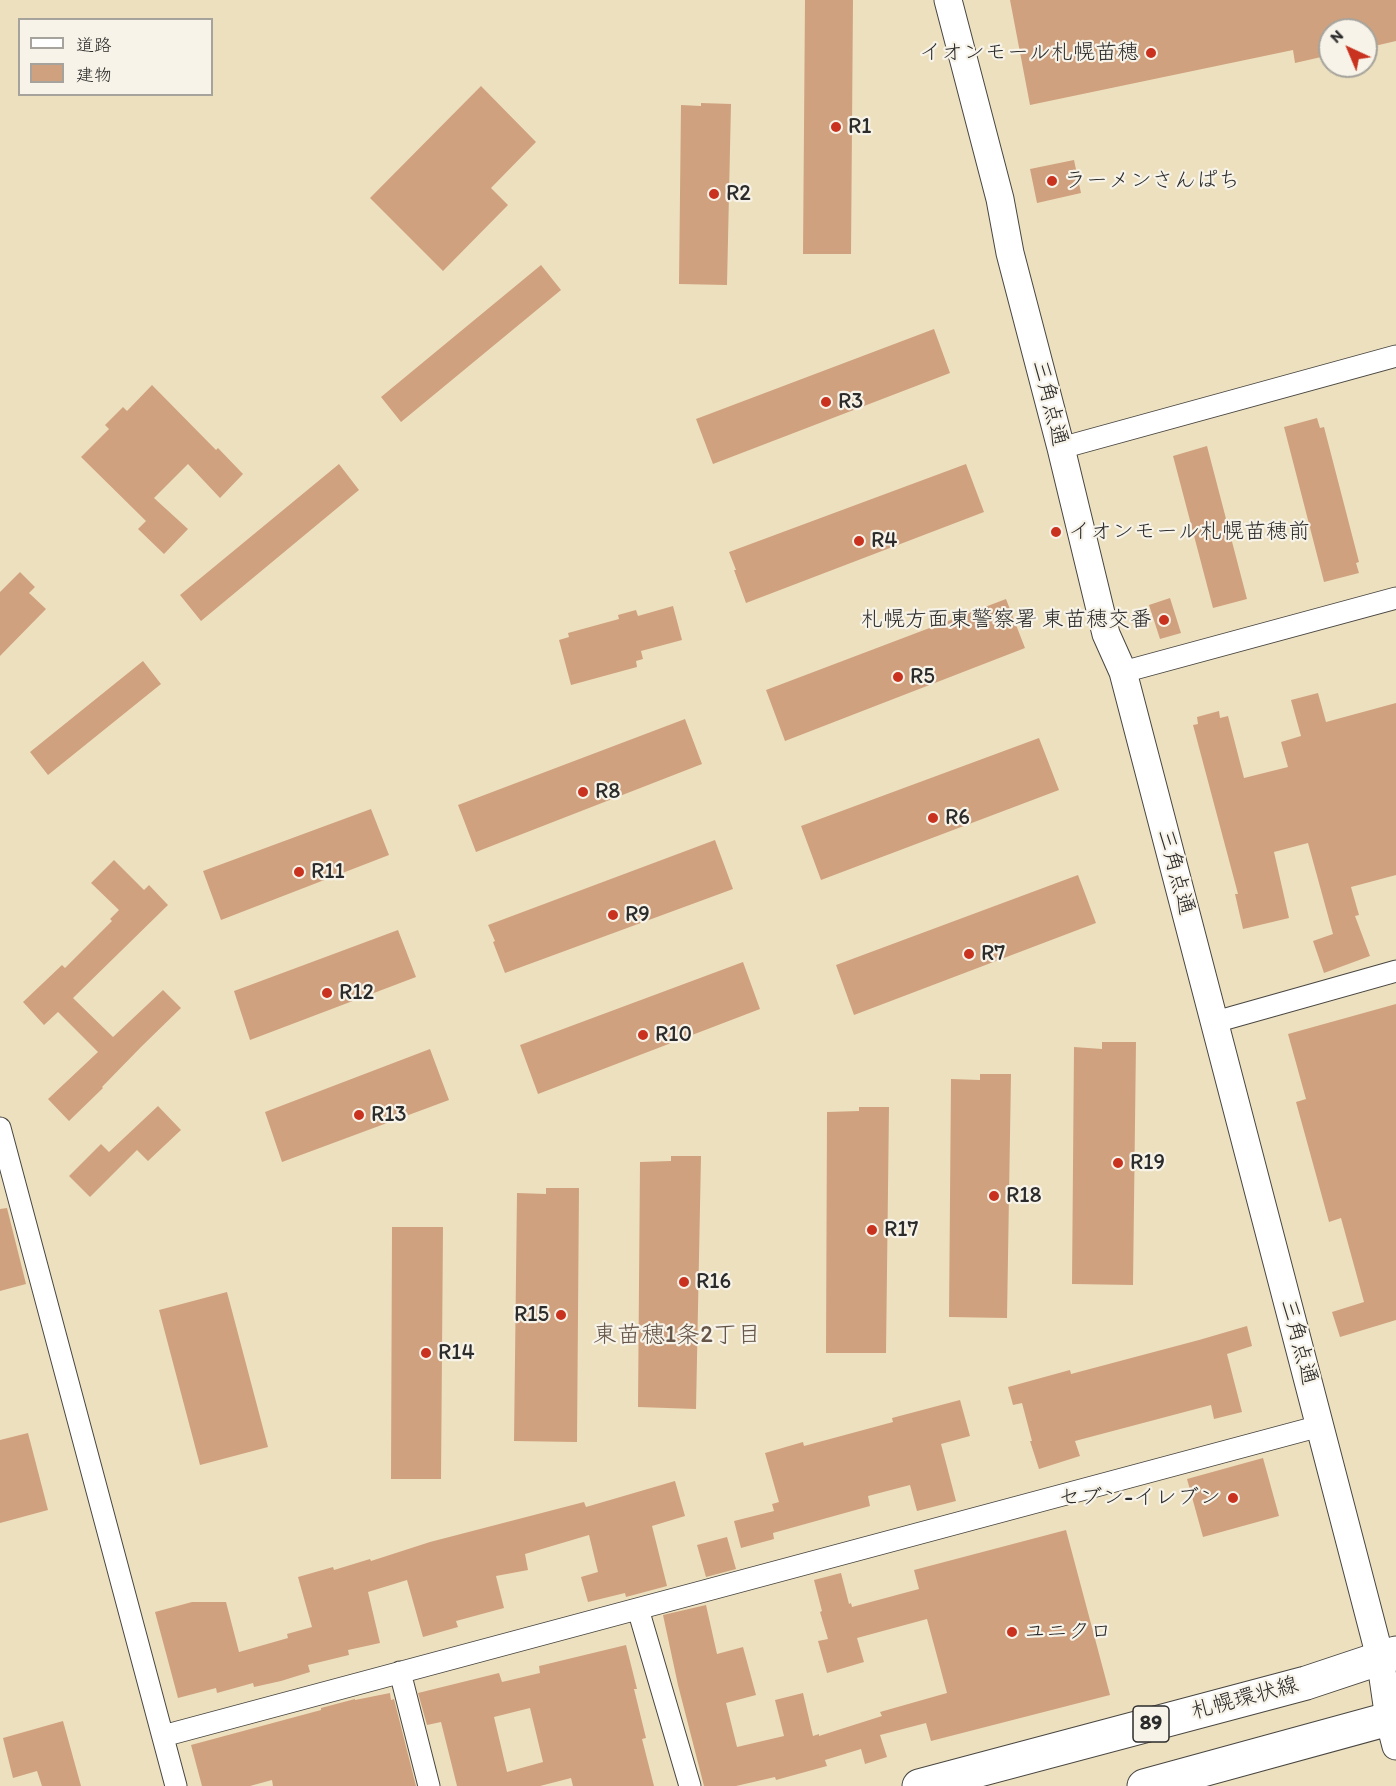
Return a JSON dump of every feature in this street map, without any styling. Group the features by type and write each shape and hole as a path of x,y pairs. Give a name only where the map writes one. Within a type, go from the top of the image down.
{"main road":[{"name":"札幌環状線","path":"919,1786 1306,1683 1388,1655"},
{"path":"1144,1786 1394,1727"}],"street":[{"name":"三角点通","path":"948,0 997,189 1010,253 1061,448 1106,634 1123,672 1320,1426 1388,1655 1394,1727"},
{"path":"1061,448 1396,356"},
{"path":"1123,672 1396,598"},
{"path":"1215,1022 1396,971"},
{"path":"0,1128 176,1786"},
{"path":"163,1736 1320,1426"},
{"path":"638,1609 690,1786"},
{"path":"400,1672 429,1786"}],"building":[{"name":"R1","path":"805,0 853,0 851,254 803,254"},
{"name":"イオンモール札幌苗穂","path":"1010,0 1396,0 1396,41 1378,45 1378,18 1318,18 1318,58 1295,63 1293,50 1030,105"},
{"path":"481,86 536,142 491,188 508,205 443,271 370,198"},
{"name":"R2","path":"701,103 731,104 727,285 679,284 681,105 701,106"},
{"path":"1074,160 1081,193 1037,203 1030,169"},
{"path":"541,265 561,290 401,422 381,397"},
{"name":"R3","path":"934,329 950,373 713,464 696,419"},
{"path":"152,385 243,474 220,498 188,464 154,498 188,529 164,554 138,529 146,521 81,457 109,429 105,425 123,407 127,411"},
{"path":"1317,418 1320,428 1324,427 1359,562 1356,563 1359,573 1324,582 1284,427"},
{"path":"1207,446 1247,599 1213,608 1173,456"},
{"path":"339,464 359,490 201,621 180,595"},
{"name":"R4","path":"966,464 984,512 746,603 729,552"},
{"path":"20,572 35,587 29,593 46,609 0,656 0,592"},
{"path":"1170,598 1181,633 1160,639 1149,605"},
{"name":"R5","path":"1006,599 1025,648 785,741 766,690"},
{"path":"673,606 682,640 641,651 643,659 636,661 637,667 571,685 559,640 569,637 568,633 619,619 618,615 636,610 638,616"},
{"path":"143,661 161,684 48,775 30,752"},
{"path":"1318,693 1326,722 1396,703 1396,875 1351,887 1359,915 1355,916 1370,956 1324,973 1313,941 1333,934 1308,843 1274,852 1289,918 1243,929 1235,894 1238,894 1193,725 1198,724 1197,717 1219,711 1220,718 1228,716 1244,778 1288,767 1281,742 1301,736 1291,700"},
{"name":"R8","path":"685,719 702,764 476,852 458,805"},
{"name":"R6","path":"1039,738 1059,790 821,880 801,826"},
{"name":"R11","path":"371,809 389,855 221,920 203,871"},
{"name":"R9","path":"715,840 733,889 505,973 488,925"},
{"path":"114,860 144,890 149,885 168,905 73,998 113,1037 163,990 181,1008 69,1121 48,1099 98,1052 58,1012 44,1025 23,1002 62,965 65,968 112,921 110,919 119,910 91,883"},
{"name":"R7","path":"1078,875 1096,923 854,1015 836,965"},
{"name":"R12","path":"398,930 416,977 250,1040 234,991"},
{"name":"R10","path":"743,962 760,1009 538,1094 520,1045"},
{"path":"1396,1004 1396,1320 1340,1337 1332,1312 1364,1302 1341,1218 1329,1222 1296,1102 1306,1099 1288,1034"},
{"path":"1102,1042 1136,1042 1133,1285 1072,1284 1074,1047 1102,1049"},
{"name":"R13","path":"430,1049 449,1100 282,1162 265,1112"},
{"path":"980,1074 1011,1074 1007,1318 949,1317 951,1079 980,1080"},
{"path":"158,1106 181,1130 148,1161 137,1150 90,1197 69,1176 101,1144 109,1152"},
{"path":"859,1107 889,1107 886,1353 826,1353 827,1112 859,1111"},
{"path":"671,1156 701,1156 696,1409 638,1407 640,1162 671,1161"},
{"path":"546,1188 579,1188 577,1442 514,1441 517,1193 546,1194"},
{"path":"7,1208 26,1284 0,1291 0,1209"},
{"name":"R14","path":"392,1227 443,1227 441,1479 391,1479"},
{"path":"227,1292 268,1447 200,1465 159,1310"},
{"path":"1247,1326 1252,1346 1227,1354 1242,1412 1214,1419 1211,1405 1075,1441 1080,1456 1039,1469 1022,1403 1013,1405 1008,1387 1070,1370 1071,1374"},
{"path":"960,1400 970,1436 941,1444 956,1501 917,1511 910,1485 868,1496 870,1506 773,1533 774,1539 741,1548 734,1521 774,1511 772,1504 779,1502 765,1453 803,1442 804,1446 893,1422 892,1418"},
{"path":"28,1433 48,1510 0,1523 0,1440"},
{"name":"セブン-イレブン","path":"1263,1458 1279,1516 1203,1537 1187,1479"},
{"path":"675,1481 685,1516 652,1526 667,1586 626,1597 625,1593 588,1602 581,1577 598,1572 589,1535 525,1554 528,1570 496,1576 504,1608 456,1621 458,1627 423,1637 407,1580 368,1592 380,1643 348,1650 349,1655 308,1665 310,1672 281,1681 254,1687 253,1683 217,1693 216,1688 178,1698 155,1612 192,1602 226,1602 239,1652 288,1638 287,1634 312,1627 298,1577 333,1567 334,1570 370,1559 371,1561 430,1542 584,1502 586,1507"},
{"path":"1066,1530 1110,1695 931,1741 926,1723 880,1735 887,1757 865,1764 861,1749 825,1760 827,1766 776,1780 775,1777 736,1786 704,1786 663,1615 706,1605 717,1654 743,1647 756,1695 726,1703 737,1747 784,1736 775,1700 803,1693 813,1736 819,1734 819,1736 882,1716 880,1712 947,1693 927,1619 857,1638 864,1662 827,1673 818,1641 828,1639 814,1580 841,1573 849,1604 851,1603 852,1607 919,1589 914,1570"},
{"path":"727,1537 736,1569 706,1577 697,1545"},
{"path":"626,1645 646,1738 642,1739 654,1786 573,1786 571,1778 540,1786 457,1786 441,1722 427,1725 418,1693 499,1673 502,1682 540,1673 539,1666","holes":["530,1708 543,1762 507,1772 494,1717"]},
{"path":"390,1693 391,1700 394,1699 416,1786 273,1786 272,1780 250,1786 202,1786 191,1745 355,1699"},
{"path":"63,1721 81,1786 42,1786 37,1771 13,1778 3,1738"}],"place":[{"name":"イオンモール札幌苗穂","path":"1151,53"},
{"name":"R1","path":"836,127"},
{"name":"ラーメンさんぱち","path":"1052,181"},
{"name":"R2","path":"714,194"},
{"name":"R3","path":"826,402"},
{"name":"イオンモール札幌苗穂前","path":"1056,532"},
{"name":"R4","path":"859,541"},
{"name":"札幌方面東警察署 東苗穂交番","path":"1164,620"},
{"name":"R5","path":"898,677"},
{"name":"R8","path":"583,792"},
{"name":"R6","path":"933,818"},
{"name":"R11","path":"299,872"},
{"name":"R9","path":"613,915"},
{"name":"R7","path":"969,954"},
{"name":"R12","path":"327,993"},
{"name":"R10","path":"643,1035"},
{"name":"R13","path":"359,1115"},
{"name":"R19","path":"1118,1163"},
{"name":"R18","path":"994,1196"},
{"name":"R17","path":"872,1230"},
{"name":"R16","path":"684,1282"},
{"name":"R15","path":"561,1315"},
{"name":"R14","path":"426,1353"},
{"name":"セブン-イレブン","path":"1233,1498"},
{"name":"ユニクロ","path":"1012,1632"}],"district":[{"name":"東苗穂1条2丁目","path":"677,1336"}]}
